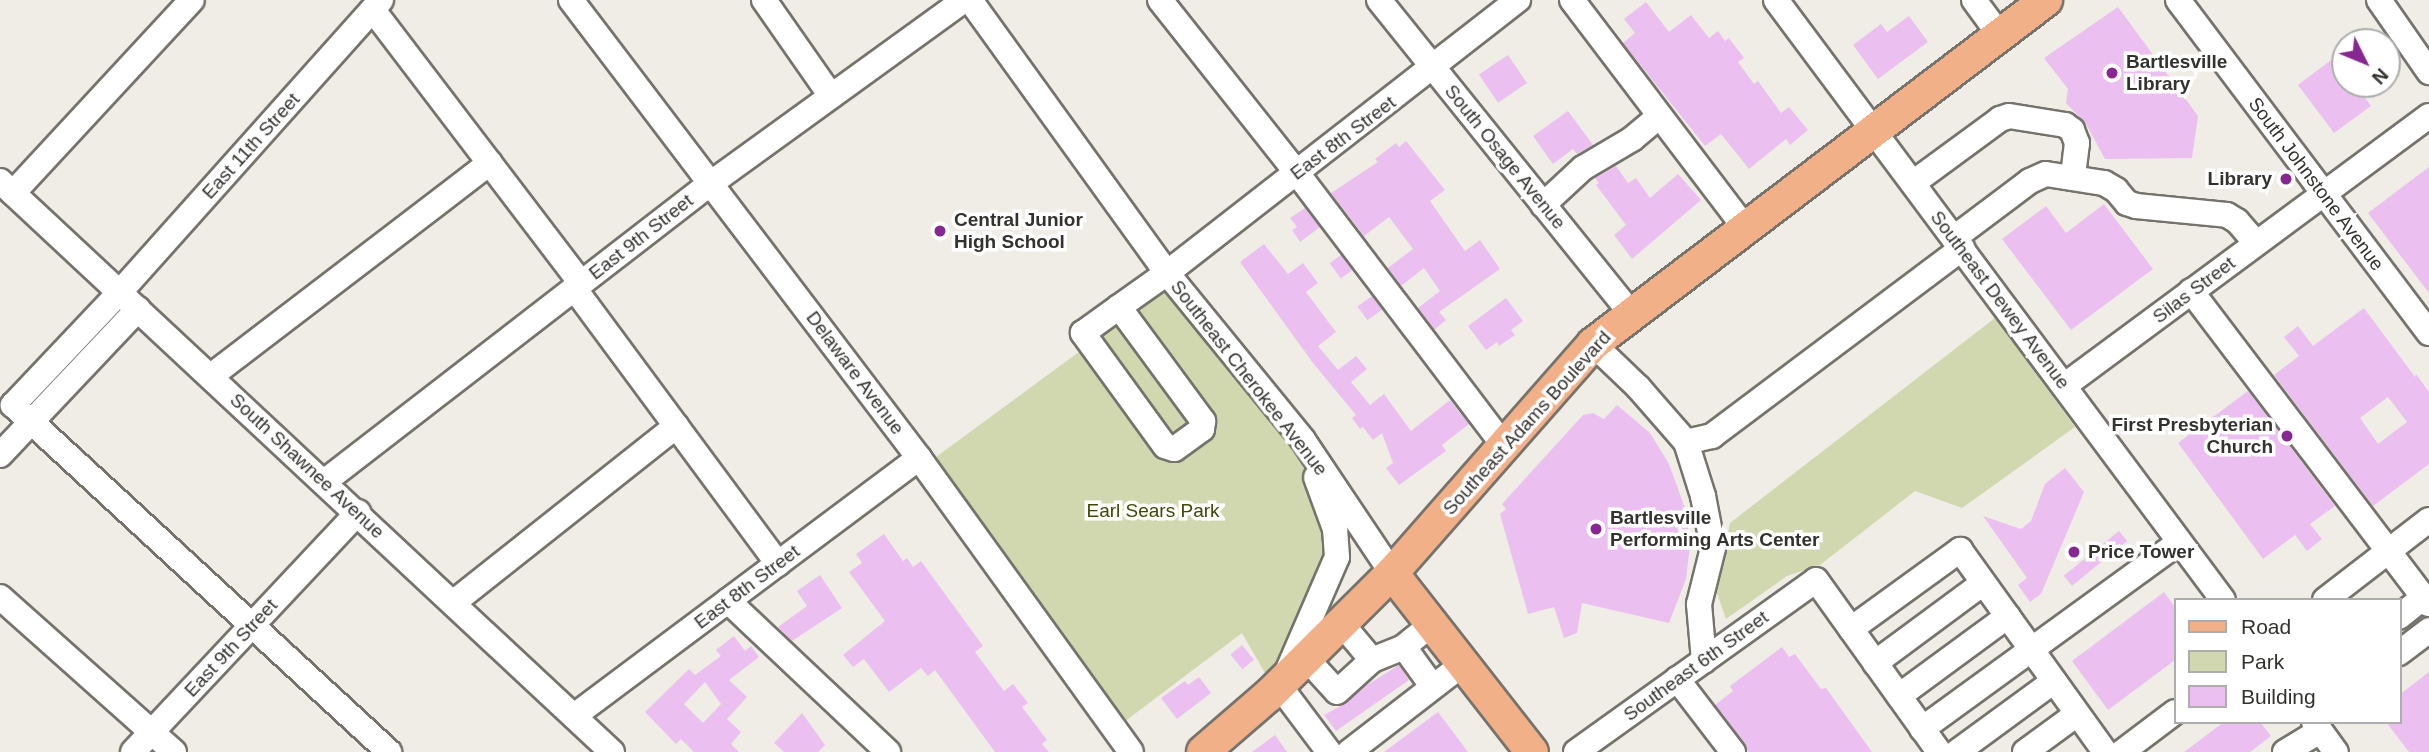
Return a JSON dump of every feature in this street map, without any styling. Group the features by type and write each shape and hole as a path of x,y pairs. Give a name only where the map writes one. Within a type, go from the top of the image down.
{"main road":[{"name":"Southeast Adams Boulevard","path":"1203,752 1290,673 1392,573 1593,344 2046,0"},
{"name":"Southeast Cherokee Avenue","path":"1392,573 1532,752"}],"street":[{"path":"6,187 192,0"},
{"name":"Delaware Avenue","path":"571,0 919,458 1131,752"},
{"path":"764,0 831,96"},
{"name":"East 9th Street","path":"324,482 710,184 964,0"},
{"name":"Southeast Cherokee Avenue","path":"970,0 1167,273 1303,440 1392,573"},
{"path":"1160,0 1297,173 1504,446"},
{"name":"South Osage Avenue","path":"1379,0 1632,313"},
{"name":"East 8th Street","path":"1119,307 1203,421 1202,429 1174,449 1165,446 1083,333 1119,307 1167,273 1433,69 1518,0"},
{"path":"1572,0 1658,117 1745,228"},
{"name":"Southeast Dewey Avenue","path":"1776,0 2221,598"},
{"path":"1973,0 1999,34"},
{"name":"South Johnstone Avenue","path":"2178,0 2429,333"},
{"path":"2379,0 2429,72"},
{"path":"377,5 676,426 778,564"},
{"name":"East 11th Street","path":"32,422 13,405 120,292 377,5"},
{"path":"1913,183 2000,119 2009,116 2065,125 2071,130 2077,143 2073,177"},
{"name":"Silas Street","path":"2064,386 2429,116"},
{"path":"1543,205 1583,168 1632,139 1658,117"},
{"path":"211,376 490,163"},
{"path":"1686,442 1712,436 1958,243 2030,181 2046,174 2104,183 2116,190 2127,203 2136,206 2227,215 2256,243"},
{"name":"South Shawnee Avenue","path":"6,187 612,752"},
{"path":"2191,291 2427,600 2401,616"},
{"path":"0,455 138,309"},
{"path":"1593,344 1638,387 1686,442 1703,496 1713,548 1699,604 1704,661"},
{"path":"32,422 389,752"},
{"path":"453,603 676,426"},
{"path":"1303,440 1335,529 1337,557 1290,673 1320,749"},
{"name":"East 8th Street","path":"574,716 919,458"},
{"name":"East 9th Street","path":"133,752 358,513"},
{"path":"2328,598 2429,520"},
{"path":"1922,729 2179,542"},
{"path":"1939,752 1851,629 1959,550 2105,752"},
{"name":"Southeast 6th Street","path":"1577,752 1816,580 1851,629"},
{"path":"1875,663 1983,583"},
{"path":"0,597 174,752"},
{"path":"728,601 888,752"},
{"path":"1899,696 2008,616"},
{"path":"1341,623 1372,660"},
{"path":"1290,673 1337,692 1372,660 1404,647 1432,624"},
{"path":"2401,651 2429,630"},
{"path":"1404,647 1433,687"},
{"path":"1349,752 1463,664"},
{"path":"1677,679 1733,752"},
{"path":"1957,752 2054,681"},
{"path":"2130,750 2174,713"},
{"path":"2025,752 2077,714"},
{"path":"2285,752 2317,726 2336,752"}],"green space":[{"name":"Earl Sears Park","path":"1166,288 1298,451 1329,556 1282,666 1269,680 1242,633 1120,725 932,460"},
{"path":"1995,318 2075,427 1962,508 1915,491 1820,565 1787,576 1726,619 1717,593 1730,523"}],"building":[{"path":"1646,2 1669,32 1691,15 1709,38 1718,31 1725,41 1729,38 1744,58 1738,62 1754,84 1758,81 1781,113 1789,107 1808,130 1790,145 1786,139 1749,169 1721,134 1705,146 1623,43 1635,33 1624,19"},
{"name":"Bartlesville Library","path":"2118,7 2198,116 2192,158 2105,159 2086,124 2066,103 2068,89 2044,58"},
{"path":"1909,16 1928,42 1878,79 1853,45 1881,24 1887,32"},
{"path":"1508,55 1527,83 1498,103 1479,75"},
{"path":"2331,60 2331,98 2365,98 2371,106 2334,133 2298,85"},
{"path":"1568,111 1593,145 1577,154 1573,149 1553,164 1533,136"},
{"path":"1406,141 1445,190 1430,201 1465,251 1480,240 1500,269 1439,312 1446,320 1434,330 1418,308 1440,291 1424,268 1401,286 1388,268 1413,249 1389,217 1364,236 1331,193 1378,162 1375,159 1396,143 1399,147"},
{"path":"1616,166 1628,183 1636,178 1650,198 1678,174 1701,200 1632,259 1614,235 1626,225 1596,185 1599,183 1595,178"},
{"path":"2429,167 2429,293 2368,213"},
{"path":"2104,204 2153,269 2071,330 2002,239 2046,206 2066,233"},
{"path":"1305,208 1320,227 1300,242 1292,230 1297,227 1290,218"},
{"path":"1264,244 1288,274 1303,263 1318,283 1306,292 1336,332 1318,346 1338,370 1356,356 1367,369 1351,382 1370,405 1384,394 1411,431 1450,400 1469,424 1442,445 1446,451 1399,485 1386,468 1393,463 1382,433 1373,440 1363,427 1360,429 1352,418 1356,415 1313,363 1240,262"},
{"path":"1341,255 1352,270 1341,279 1330,263"},
{"path":"1372,296 1382,310 1367,320 1357,307"},
{"path":"1506,298 1523,321 1511,330 1515,335 1499,346 1497,342 1486,350 1468,326"},
{"path":"2364,308 2429,392 2429,464 2373,506 2274,375 2299,356 2284,337 2298,326 2313,346","holes":["2388,397 2407,422 2378,444 2360,418"]},
{"path":"2248,391 2335,506 2310,524 2322,539 2307,551 2295,535 2263,559 2178,443"},
{"name":"Bartlesville Performing Arts Center","path":"1617,405 1650,433 1669,464 1686,511 1690,545 1686,579 1669,623 1582,603 1577,633 1564,638 1554,607 1528,614 1500,514 1506,509 1502,504 1583,415 1593,413 1604,419"},
{"path":"2065,468 2084,492 2041,594 2030,602 2018,585 2027,578 1983,516 2021,529 2031,521 2045,484"},
{"path":"2119,531 2127,541 2072,586 2064,576"},
{"path":"884,534 903,561 907,558 913,567 921,561 983,646 975,652 1004,691 1013,684 1028,703 1022,707 1047,740 1042,744 1049,752 995,752 935,670 928,676 921,668 889,692 864,659 853,667 843,655 885,621 849,572 862,563 856,554"},
{"path":"820,575 842,608 792,641 778,627 807,606 797,591"},
{"path":"2164,592 2174,606 2174,661 2108,710 2072,661"},
{"path":"734,636 745,651 751,646 759,657 729,680 747,697 727,719 741,732 731,744 739,752 694,752 681,739 676,744 645,712 689,669 695,675 721,656 716,650","holes":["705,682 721,704 703,723 684,704"]},
{"path":"1242,645 1254,660 1242,669 1230,654"},
{"path":"1782,647 1789,657 1795,654 1821,689 1826,688 1872,752 1748,752 1745,743 1715,705 1733,691 1730,686"},
{"path":"1399,665 1409,680 1336,731 1324,715 1346,703 1367,685"},
{"path":"2429,672 2429,752 2409,752 2388,724 2401,724 2401,693"},
{"path":"1199,677 1211,693 1177,719 1161,698 1185,681 1188,685"},
{"path":"1438,712 1468,752 1384,752"},
{"path":"802,713 825,745 818,752 784,752 774,743"},
{"path":"2221,724 2262,724 2271,736 2250,752 2184,752"},
{"path":"1275,735 1287,752 1252,752"}],"place":[{"name":"Bartlesville Library","path":"2112,73"},
{"name":"Library","path":"2286,179"},
{"name":"Central Junior High School","path":"940,231"},
{"name":"First Presbyterian Church","path":"2287,436"},
{"name":"Bartlesville Performing Arts Center","path":"1596,529"},
{"name":"Price Tower","path":"2074,552"}]}
